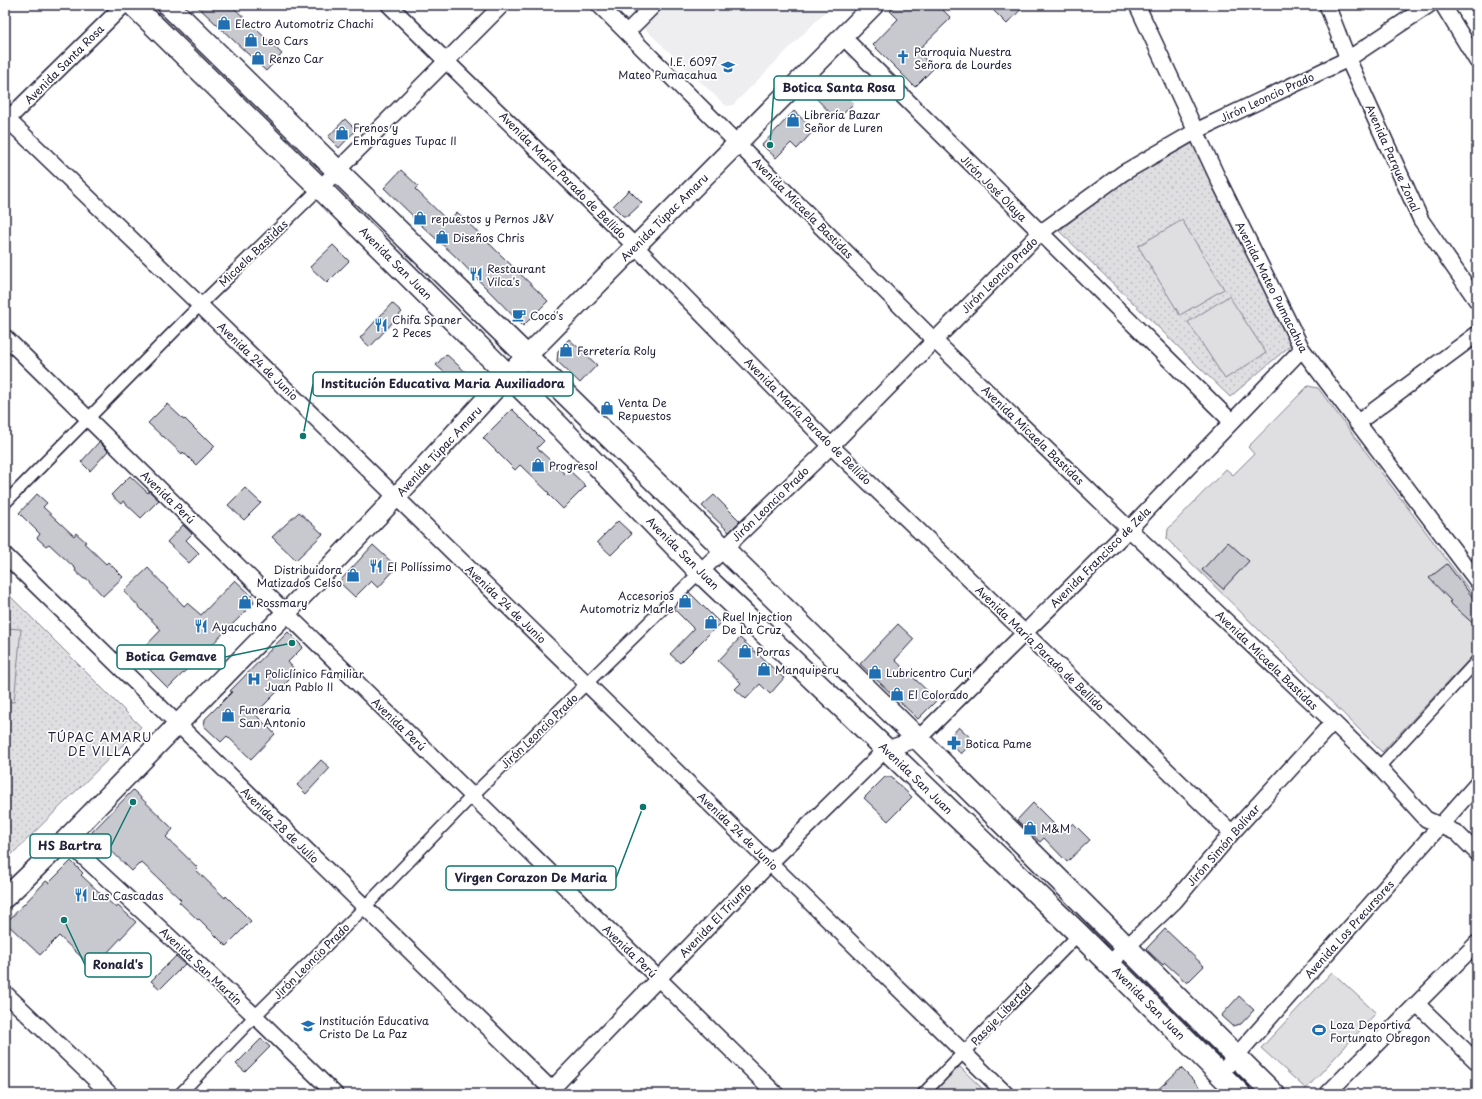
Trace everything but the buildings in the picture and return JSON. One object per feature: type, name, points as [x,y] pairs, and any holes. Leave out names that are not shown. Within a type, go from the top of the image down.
[{"type":"main road","name":"Avenida San Juan","points":[[133,5],[508,375],[700,572],[1079,934],[1240,1094]]},
{"type":"main road","points":[[168,5],[918,739],[1274,1094]]},
{"type":"street","name":"Avenida Santa Rosa","points":[[6,119],[124,5]]},
{"type":"street","name":"Avenida María Parado de Bellido","points":[[389,5],[635,246],[831,446],[1232,833]]},
{"type":"street","name":"Micaela Bastidas","points":[[5,503],[200,304],[338,172],[502,5]]},
{"type":"street","name":"Avenida Micaela Bastidas","points":[[599,5],[739,143],[934,340],[1333,722],[1426,819],[1456,834],[1477,853]]},
{"type":"street","points":[[627,32],[654,5]]},
{"type":"street","name":"Avenida Túpac Amaru","points":[[5,898],[65,840],[286,613],[396,497],[508,375],[874,5]]},
{"type":"street","name":"Avenida Mateo Pumacahua","points":[[1137,5],[1196,131],[1302,349],[1477,581]]},
{"type":"street","name":"Avenida Parque Zonal","points":[[1327,5],[1348,59],[1421,220],[1477,301]]},
{"type":"street","name":"Jirón Leoncio Prado","points":[[180,1094],[255,1016],[365,907],[472,796],[588,684],[723,549],[831,446],[1040,233],[1122,172],[1196,131],[1348,59],[1429,5]]},
{"type":"street","points":[[1443,5],[1477,61]]},
{"type":"street","name":"Jirón José Olaya","points":[[843,37],[1232,422]]},
{"type":"street","name":"Avenida 24 de Junio","points":[[6,119],[200,304],[1006,1094]]},
{"type":"street","points":[[1357,423],[1477,334]]},
{"type":"street","name":"Avenida Perú","points":[[5,337],[776,1094]]},
{"type":"street","name":"Avenida Francisco de Zela","points":[[886,749],[918,739],[1025,634],[1302,349]]},
{"type":"street","name":"Avenida 28 de Julio","points":[[5,555],[365,907],[551,1092]]},
{"type":"street","points":[[1378,768],[1477,661]]},
{"type":"street","name":"Jirón Simón Bolívar","points":[[1109,964],[1126,946],[1175,901],[1232,833],[1333,722]]},
{"type":"street","name":"Avenida El Triunfo","points":[[551,1092],[770,863],[886,749]]},
{"type":"street","name":"Avenida Los Precursores","points":[[1220,1074],[1477,784]]},
{"type":"street","name":"Avenida San Martín","points":[[65,840],[255,1016],[335,1094]]},
{"type":"street","name":"Pasaje Libertad","points":[[923,1094],[1079,934]]},
{"type":"street","points":[[1328,1094],[1477,943]]},
{"type":"street","points":[[5,993],[110,1094]]},
{"type":"street","points":[[1417,1004],[1477,1062]]},
{"type":"shaded area","name":"I.E. 6097 Mateo Pumacahua","points":[[667,5],[832,5],[733,105],[726,106],[644,28]]},
{"type":"shaded area","points":[[1195,142],[1292,344],[1230,397],[1059,231],[1112,188]]},
{"type":"shaded area","points":[[1182,220],[1224,289],[1180,315],[1138,246]]},
{"type":"shaded area","points":[[1229,296],[1266,353],[1225,379],[1188,322]]},
{"type":"shaded area","points":[[1308,386],[1318,388],[1477,600],[1477,651],[1382,752],[1167,539],[1168,529],[1226,469],[1233,475],[1254,454],[1248,447]]},
{"type":"shaded area","points":[[5,591],[141,727],[5,861]]},
{"type":"shaded area","points":[[5,628],[21,629],[14,702],[5,701]]},
{"type":"shaded area","name":"Loza Deportiva Fortunato Obregon","points":[[1332,972],[1376,1013],[1306,1089],[1261,1048]]},
{"type":"shaded area","points":[[957,1067],[960,1067],[988,1094],[928,1094]]},
{"type":"place","name":"Electro Automotriz Chachi","points":[[224,23]]},
{"type":"place","name":"Leo Cars","points":[[251,40]]},
{"type":"place","name":"Parroquia Nuestra Señora de Lourdes","points":[[903,57]]},
{"type":"place","name":"Renzo Car","points":[[258,58]]},
{"type":"place","name":"I.E. 6097 Mateo Pumacahua","points":[[728,67]]},
{"type":"place","name":"Librería Bazar Señor de Luren","points":[[793,120]]},
{"type":"place","name":"Frenos y Embragues Tupac II","points":[[342,133]]},
{"type":"place","name":"Botica Santa Rosa","points":[[770,145]]},
{"type":"place","name":"repuestos y Pernos J&V","points":[[420,218]]},
{"type":"place","name":"Diseños Chris","points":[[442,237]]},
{"type":"place","name":"Restaurant Vilca's","points":[[476,274]]},
{"type":"place","name":"Coco's","points":[[519,315]]},
{"type":"place","name":"Chifa Spaner 2 Peces","points":[[381,325]]},
{"type":"place","name":"Ferretería Roly","points":[[566,350]]},
{"type":"place","name":"Venta De Repuestos","points":[[607,408]]},
{"type":"place","name":"Institución Educativa Maria Auxiliadora","points":[[303,436]]},
{"type":"place","name":"Progresol","points":[[538,465]]},
{"type":"place","name":"El Pollíssimo","points":[[376,566]]},
{"type":"place","name":"Distribuidora Matizados Celso","points":[[353,575]]},
{"type":"place","name":"Accesorios Automotriz Marle","points":[[685,601]]},
{"type":"place","name":"Rossmary","points":[[245,602]]},
{"type":"place","name":"Ruel Injection De La Cruz","points":[[711,622]]},
{"type":"place","name":"Ayacuchano","points":[[201,626]]},
{"type":"place","name":"Botica Gemave","points":[[292,643]]},
{"type":"place","name":"Porras","points":[[745,651]]},
{"type":"place","name":"Manquiperu","points":[[764,669]]},
{"type":"place","name":"Lubricentro Curi","points":[[875,672]]},
{"type":"place","name":"Policlínico Familiar Juan Pablo II","points":[[254,679]]},
{"type":"place","name":"El Colorado","points":[[897,694]]},
{"type":"place","name":"Funeraria San Antonio","points":[[228,715]]},
{"type":"place","name":"Botica Pame","points":[[954,743]]},
{"type":"place","name":"HS Bartra","points":[[133,802]]},
{"type":"place","name":"Virgen Corazon De Maria","points":[[643,807]]},
{"type":"place","name":"M&M","points":[[1030,828]]},
{"type":"place","name":"Las Cascadas","points":[[81,895]]},
{"type":"place","name":"Ronald's","points":[[64,920]]},
{"type":"place","name":"Institución Educativa Cristo De La Paz","points":[[308,1026]]},
{"type":"place","name":"Loza Deportiva Fortunato Obregon","points":[[1319,1030]]},
{"type":"district","name":"TÚPAC AMARU DE VILLA","points":[[100,744]]}]
